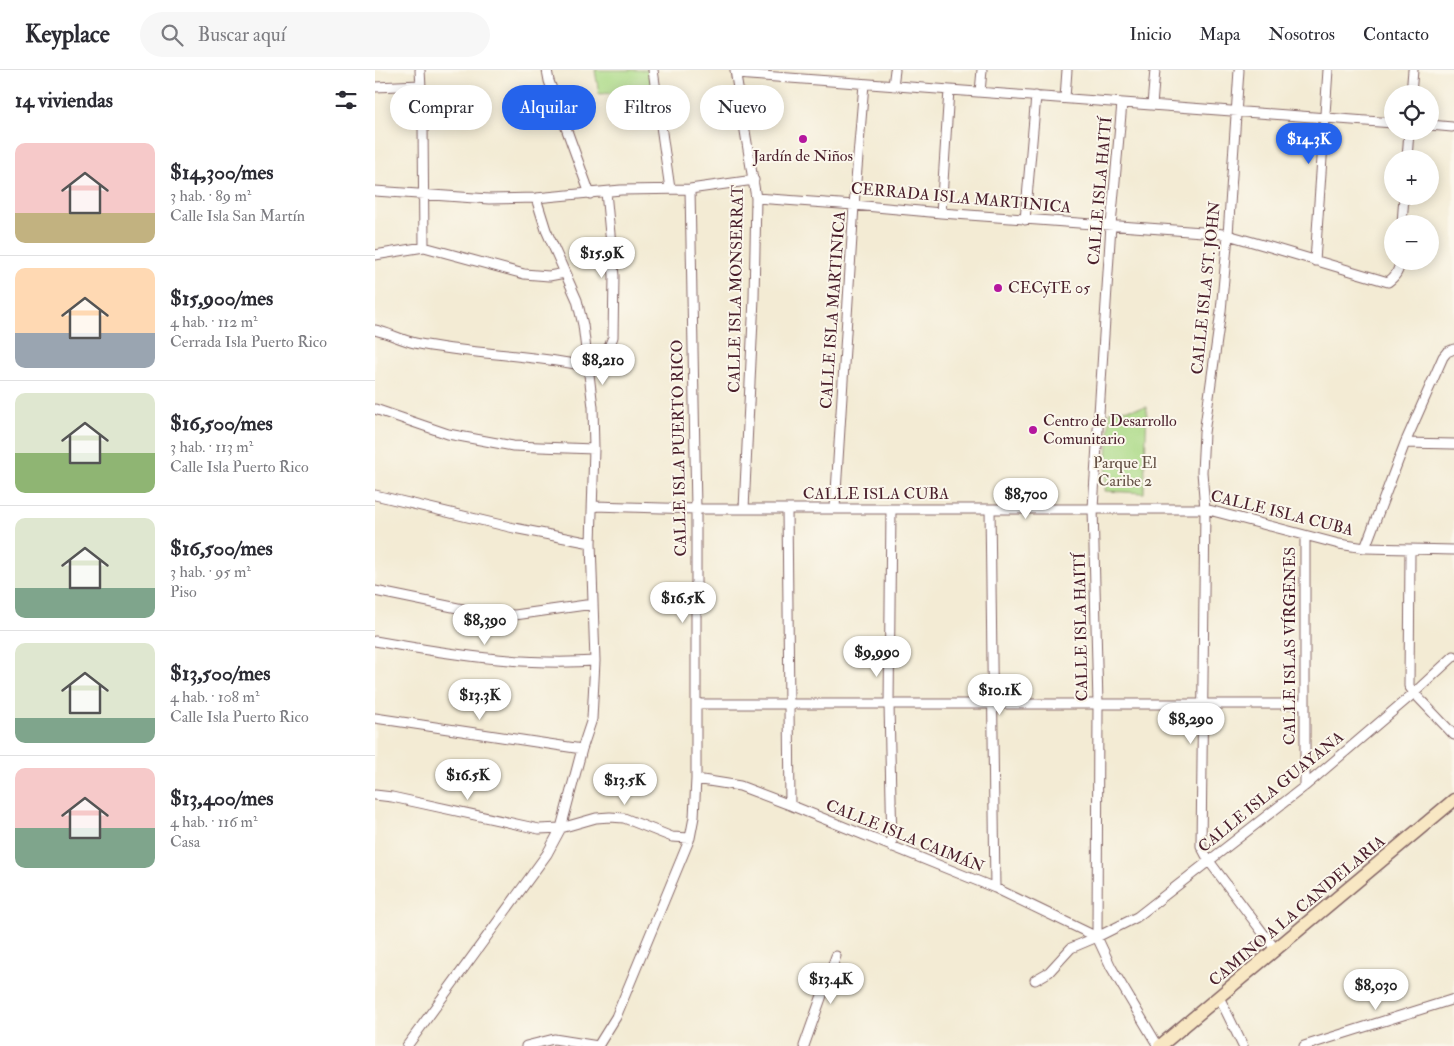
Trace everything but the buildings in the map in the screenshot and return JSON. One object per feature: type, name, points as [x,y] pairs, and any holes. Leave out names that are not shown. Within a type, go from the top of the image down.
[{"type":"street","points":[[420,70],[421,85]]},
{"type":"street","points":[[547,70],[549,81],[590,194]]},
{"type":"street","points":[[653,70],[669,189]]},
{"type":"street","points":[[813,80],[814,70]]},
{"type":"street","points":[[893,86],[895,70]]},
{"type":"street","points":[[980,92],[982,70]]},
{"type":"street","points":[[1065,98],[1067,70]]},
{"type":"street","points":[[1152,105],[1155,70]]},
{"type":"street","name":"CALLE ISLA ST. JOHN","points":[[1239,70],[1228,235],[1221,311],[1204,433],[1202,472],[1205,509],[1201,846],[1209,861],[1275,949]]},
{"type":"street","points":[[1315,261],[1328,70]]},
{"type":"street","points":[[1412,85],[1413,70]]},
{"type":"street","points":[[735,72],[864,84],[1384,122]]},
{"type":"street","name":"CALLE ISLA MONSERRAT","points":[[735,72],[755,198],[755,298],[744,509]]},
{"type":"street","name":"CALLE ISLA MARTINICA","points":[[835,508],[854,205],[864,84]]},
{"type":"street","points":[[375,87],[390,86]]},
{"type":"street","points":[[941,213],[949,90]]},
{"type":"street","points":[[1025,220],[1036,96]]},
{"type":"street","name":"CALLE ISLA HAITÍ","points":[[1122,103],[1111,225],[1093,508],[1098,704],[1097,937],[1111,966],[1159,1046]]},
{"type":"street","points":[[1439,126],[1452,127]]},
{"type":"street","points":[[423,130],[424,247]]},
{"type":"street","points":[[375,191],[489,199],[536,198],[606,192],[690,189],[753,180]]},
{"type":"street","name":"CALLE ISLA PUERTO RICO","points":[[598,1046],[616,1017],[690,838],[694,817],[696,779],[696,509],[690,189]]},
{"type":"street","points":[[589,367],[609,348],[613,337],[614,276],[606,192]]},
{"type":"street","points":[[407,1046],[547,854],[561,828],[592,718],[595,661],[591,543],[595,449],[589,367],[577,300],[546,230],[536,198]]},
{"type":"street","name":"CERRADA ISLA MARTINICA","points":[[755,198],[1228,235],[1388,282],[1395,277],[1398,270]]},
{"type":"street","points":[[375,255],[424,247],[524,274],[549,276],[565,273]]},
{"type":"street","points":[[375,330],[421,344],[507,356],[561,360],[589,367]]},
{"type":"street","points":[[1365,548],[1405,443],[1443,357],[1447,352],[1454,349]]},
{"type":"street","points":[[375,410],[448,434],[513,446],[595,449]]},
{"type":"street","points":[[1405,443],[1454,444]]},
{"type":"street","points":[[375,495],[513,528],[591,543]]},
{"type":"street","name":"CALLE ISLA CUBA","points":[[594,506],[696,509],[1205,509],[1339,544],[1365,548],[1454,550]]},
{"type":"street","points":[[787,509],[790,805]]},
{"type":"street","points":[[891,509],[889,704],[892,847]]},
{"type":"street","points":[[990,509],[995,888]]},
{"type":"street","name":"CALLE ISLAS VÍRGENES","points":[[1305,536],[1305,786]]},
{"type":"street","points":[[1410,550],[1409,686],[1454,735]]},
{"type":"street","points":[[375,591],[487,614],[515,615],[593,604]]},
{"type":"street","points":[[375,641],[461,656],[524,662],[566,663],[595,661]]},
{"type":"street","name":"CALLE ISLA GUAYANA","points":[[1035,980],[1049,972],[1071,948],[1137,917],[1305,786],[1414,693],[1454,656]]},
{"type":"street","points":[[696,704],[1304,704]]},
{"type":"street","points":[[375,718],[582,749]]},
{"type":"street","name":"CALLE ISLA CAIMÁN","points":[[696,779],[740,786],[790,805],[995,888],[1097,937]]},
{"type":"street","points":[[375,795],[539,829],[561,828],[596,818],[610,817],[625,818],[672,837],[690,838]]},
{"type":"street","name":"CAMINO A LA CANDELARIA","points":[[1159,1046],[1454,800]]},
{"type":"street","points":[[804,1046],[836,956]]},
{"type":"street","points":[[1219,997],[1243,1046]]},
{"type":"street","points":[[1304,1046],[1454,998]]},
{"type":"street","points":[[526,1046],[554,1039],[598,1046]]},
{"type":"green space","points":[[595,70],[649,70],[652,85],[606,85],[606,94],[599,94]]},
{"type":"green space","name":"Parque El Caribe 2","points":[[1147,407],[1144,493],[1105,491],[1110,411]]},
{"type":"place","name":"Jardín de Niños","points":[[803,139]]},
{"type":"place","name":"CECyTE 05","points":[[998,288]]},
{"type":"place","name":"Centro de Desarrollo Comunitario","points":[[1033,430]]}]
